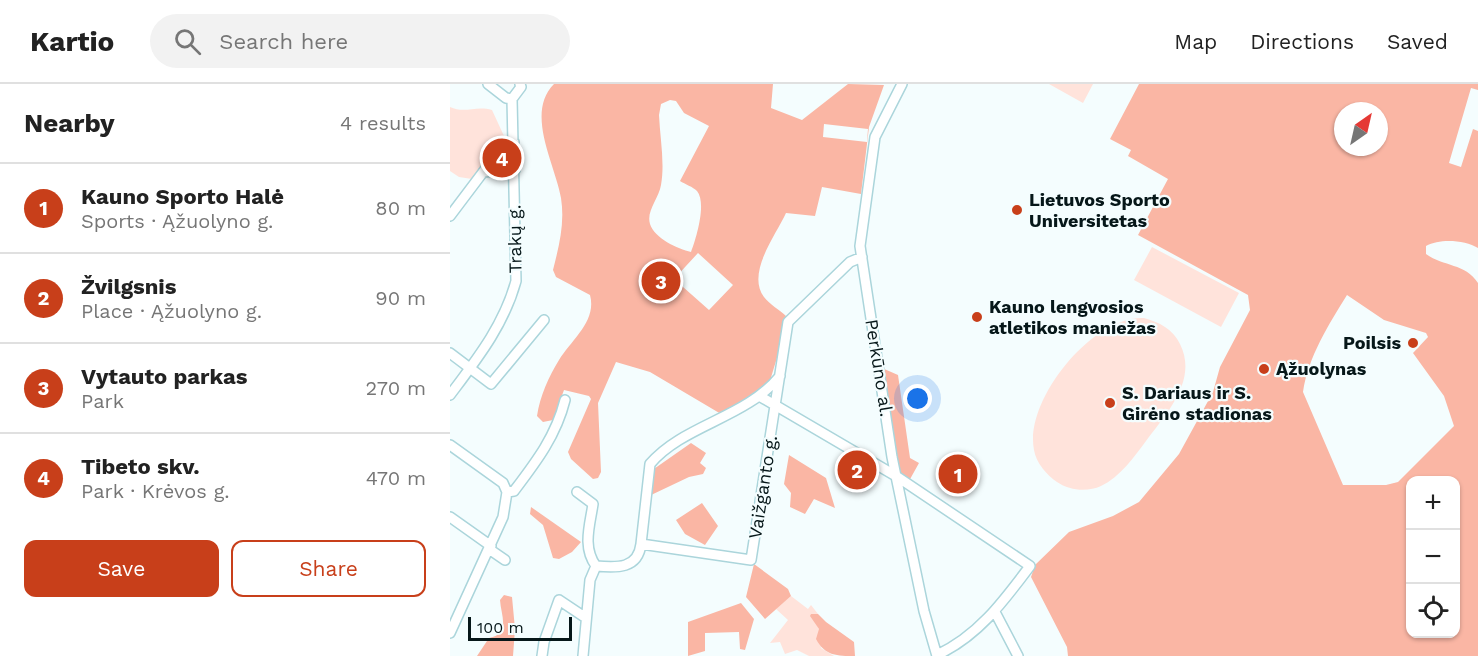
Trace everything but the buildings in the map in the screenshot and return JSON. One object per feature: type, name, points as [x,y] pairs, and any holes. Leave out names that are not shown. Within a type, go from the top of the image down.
[{"type":"street","points":[[488,84],[506,98],[512,99],[521,87],[520,84]]},
{"type":"street","name":"Perkūno al.","points":[[902,84],[875,137],[861,228],[862,257],[896,476],[924,611],[937,656]]},
{"type":"street","name":"Trakų g.","points":[[450,395],[493,337],[511,300],[516,281],[512,99]]},
{"type":"street","points":[[450,216],[502,147],[508,142],[514,142]]},
{"type":"street","points":[[483,171],[514,170]]},
{"type":"street","name":"Vaižganto g.","points":[[641,544],[751,560],[788,322],[850,262],[862,257]]},
{"type":"street","points":[[450,353],[491,384],[544,320]]},
{"type":"street","points":[[596,566],[627,566],[639,556],[647,473],[650,464],[665,450],[761,397],[781,374]]},
{"type":"street","points":[[761,397],[896,476],[1030,566],[995,612],[960,644],[937,656]]},
{"type":"street","points":[[507,492],[514,491],[548,444],[556,429],[565,400]]},
{"type":"street","points":[[450,445],[503,483],[507,492],[503,518],[450,633]]},
{"type":"street","points":[[577,492],[593,504],[587,544],[596,566]]},
{"type":"street","points":[[450,517],[505,560]]},
{"type":"street","points":[[583,656],[590,580],[596,566]]},
{"type":"street","points":[[542,656],[543,642],[559,600],[586,618]]},
{"type":"street","points":[[995,612],[1018,656]]},
{"type":"shaded area","points":[[554,84],[773,84],[771,108],[802,120],[848,84],[884,85],[869,127],[861,194],[822,187],[815,216],[786,213],[764,254],[758,277],[759,287],[766,300],[786,316],[783,338],[769,384],[721,414],[650,372],[616,362],[598,403],[601,472],[598,478],[593,479],[571,459],[568,452],[591,399],[589,396],[564,390],[553,420],[543,422],[537,416],[548,379],[587,321],[591,304],[590,295],[556,277],[553,270],[561,234],[562,207],[544,139],[542,109],[546,96]],"holes":[[[670,100],[676,101],[684,113],[709,126],[680,181],[697,191],[700,197],[700,221],[691,252],[673,246],[661,238],[650,224],[651,209],[660,190],[662,177],[659,115],[661,104]],[[824,124],[868,129],[867,142],[823,137]],[[698,253],[733,285],[709,310],[674,279]]]},
{"type":"shaded area","points":[[1049,84],[1093,84],[1083,103]]},
{"type":"shaded area","name":"Ąžuolynas","points":[[1139,84],[1478,84],[1478,90],[1471,88],[1449,163],[1461,167],[1473,129],[1478,131],[1478,248],[1460,242],[1445,241],[1426,246],[1426,254],[1461,268],[1478,283],[1478,656],[1068,656],[1067,647],[1031,577],[1035,565],[1069,532],[1113,516],[1139,502],[1179,454],[1213,392],[1220,367],[1250,310],[1248,295],[1138,235],[1168,179],[1128,156],[1131,150],[1110,139]],"holes":[[[1347,295],[1384,320],[1426,333],[1428,337],[1413,353],[1444,396],[1454,426],[1398,482],[1386,485],[1343,485],[1303,392],[1314,354]]]},
{"type":"shaded area","points":[[450,107],[461,110],[481,108],[492,110],[504,136],[472,179],[459,177],[450,171]]},
{"type":"shaded area","points":[[1152,247],[1239,293],[1221,327],[1134,280]]},
{"type":"shaded area","points":[[1144,318],[1165,327],[1174,334],[1180,344],[1185,357],[1185,370],[1178,396],[1137,454],[1108,482],[1101,486],[1079,490],[1062,485],[1046,472],[1034,450],[1034,430],[1040,408],[1051,385],[1084,345],[1104,330],[1124,321]]},
{"type":"shaded area","points":[[882,368],[898,375],[910,458],[919,463],[909,481],[898,475]]},
{"type":"shaded area","points":[[691,443],[706,453],[700,463],[706,468],[703,474],[689,477],[649,496],[651,471]]},
{"type":"shaded area","points":[[789,455],[826,478],[835,508],[814,499],[805,514],[790,507],[791,493],[784,484]]},
{"type":"shaded area","points":[[702,503],[718,526],[705,545],[685,534],[676,520]]},
{"type":"shaded area","points":[[531,507],[581,542],[572,552],[559,559],[553,558],[543,525],[530,514]]},
{"type":"shaded area","points":[[754,564],[788,589],[791,596],[765,619],[746,597]]},
{"type":"shaded area","points":[[504,595],[512,597],[515,629],[513,656],[477,656],[489,638],[500,633],[503,618],[500,600]]},
{"type":"shaded area","points":[[791,596],[808,609],[811,605],[818,614],[811,614],[819,629],[821,648],[834,656],[809,656],[797,650],[785,654],[780,642],[770,643],[788,620],[776,609]]},
{"type":"shaded area","points":[[741,603],[754,619],[745,650],[740,649],[739,632],[705,633],[705,651],[688,656],[688,622]]},
{"type":"shaded area","points":[[818,614],[854,642],[855,656],[837,655],[823,649],[816,639],[819,629],[810,616]]},
{"type":"place","name":"Tibeto skv.","points":[[502,158]]},
{"type":"place","name":"Lietuvos Sporto Universitetas","points":[[1017,210]]},
{"type":"place","name":"Vytauto parkas","points":[[661,281]]},
{"type":"place","name":"Kauno lengvosios atletikos maniežas","points":[[977,317]]},
{"type":"place","name":"Poilsis","points":[[1413,343]]},
{"type":"place","name":"Ąžuolynas","points":[[1264,369]]},
{"type":"place","name":"S. Dariaus ir S. Girėno stadionas","points":[[1110,403]]},
{"type":"place","name":"Žvilgsnis","points":[[857,470]]},
{"type":"place","name":"Kauno Sporto Halė","points":[[958,474]]}]
